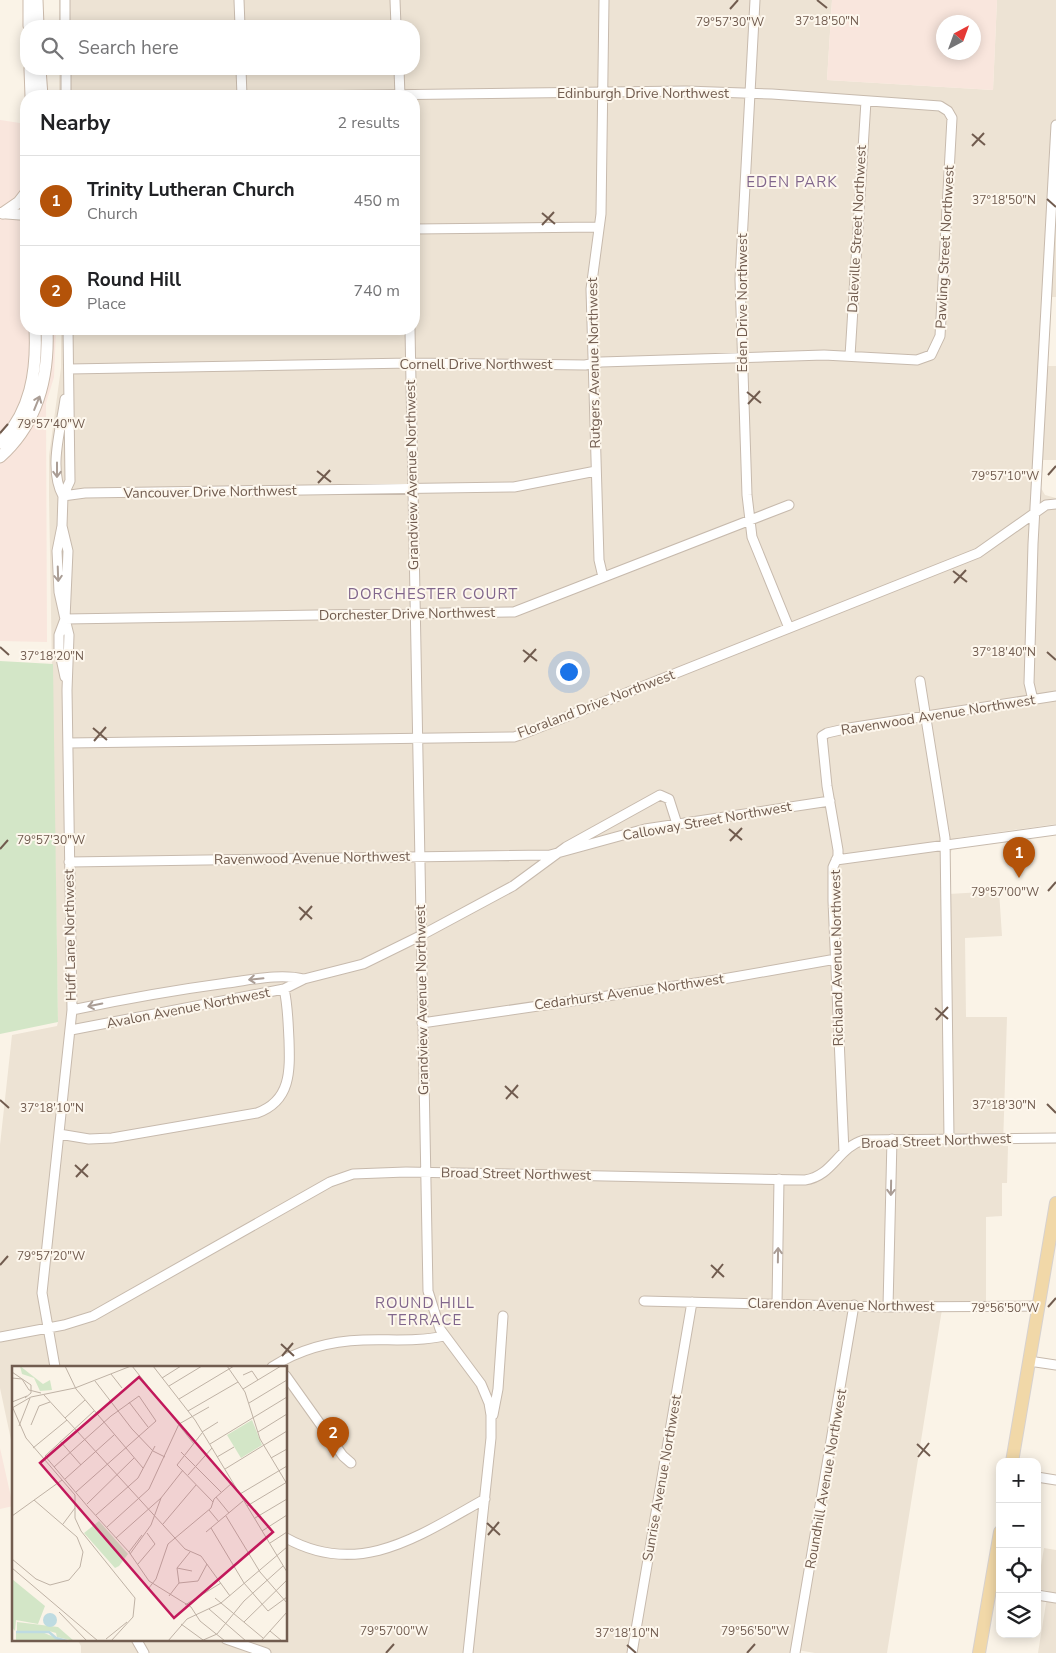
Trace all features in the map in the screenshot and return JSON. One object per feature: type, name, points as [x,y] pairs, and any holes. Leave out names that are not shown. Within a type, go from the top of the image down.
[{"type":"main road","points":[[29,0],[29,20]]},
{"type":"main road","points":[[37,0],[38,20]]},
{"type":"main road","points":[[30,75],[31,90]]},
{"type":"main road","points":[[40,75],[42,90]]},
{"type":"main road","points":[[2,213],[20,201]]},
{"type":"main road","points":[[0,443],[13,428],[27,400],[35,368],[35,335]]},
{"type":"main road","points":[[0,457],[25,428],[39,399],[47,369],[47,335]]},
{"type":"main road","points":[[1013,1458],[1038,1306],[1052,1249],[1056,1203]]},
{"type":"main road","points":[[979,1653],[995,1588],[999,1548]]},
{"type":"street","points":[[65,0],[65,20]]},
{"type":"street","points":[[239,0],[240,20]]},
{"type":"street","points":[[394,0],[396,20]]},
{"type":"street","name":"Rutgers Avenue Northwest","points":[[603,576],[599,560],[591,289],[599,227],[604,0]]},
{"type":"street","name":"Eden Drive Northwest","points":[[755,0],[740,279],[749,518],[752,536],[770,586],[789,628]]},
{"type":"street","points":[[66,75],[66,90]]},
{"type":"street","points":[[241,75],[242,90]]},
{"type":"street","points":[[399,75],[400,90]]},
{"type":"street","name":"Edinburgh Drive Northwest","points":[[420,95],[603,92],[750,93],[945,108],[952,118],[950,147]]},
{"type":"street","name":"Daleville Street Northwest","points":[[850,356],[866,102]]},
{"type":"street","points":[[1033,700],[1029,683],[1029,664],[1035,512],[1056,125]]},
{"type":"street","name":"Pawling Street Northwest","points":[[883,358],[917,360],[926,358],[934,352],[938,344],[944,282],[950,147]]},
{"type":"street","points":[[2,213],[20,214]]},
{"type":"street","points":[[420,229],[599,227]]},
{"type":"street","name":"Huff Lane Northwest","points":[[55,1366],[43,1311],[42,1276],[72,1010],[68,743],[69,635],[65,618],[68,551],[62,526],[63,496],[70,481],[68,335]]},
{"type":"street","name":"Grandview Avenue Northwest","points":[[410,335],[418,856],[428,1292],[435,1318],[444,1336],[480,1384],[489,1403],[492,1420],[468,1653]]},
{"type":"street","name":"Cornell Drive Northwest","points":[[69,369],[411,363],[592,364],[850,356],[883,358]]},
{"type":"street","name":"Vancouver Drive Northwest","points":[[63,496],[85,494],[514,487],[596,471]]},
{"type":"street","name":"Floraland Drive Northwest","points":[[68,743],[514,737],[978,553],[1046,505],[1056,504]]},
{"type":"street","name":"Dorchester Drive Northwest","points":[[65,618],[514,612],[749,518],[789,505]]},
{"type":"street","points":[[920,681],[944,846],[950,1138]]},
{"type":"street","name":"Ravenwood Avenue Northwest","points":[[822,736],[826,733],[849,728],[1056,696]]},
{"type":"street","name":"Richland Avenue Northwest","points":[[822,736],[838,850],[833,867],[844,1152]]},
{"type":"street","name":"Avalon Avenue Northwest","points":[[71,1030],[284,989],[304,979],[349,970],[420,936],[513,886],[556,854],[660,794],[669,799],[676,824]]},
{"type":"street","name":"Calloway Street Northwest","points":[[556,854],[620,836],[676,824],[830,801]]},
{"type":"street","points":[[836,860],[1056,830]]},
{"type":"street","name":"Ravenwood Avenue Northwest","points":[[69,862],[556,854]]},
{"type":"street","name":"Cedarhurst Avenue Northwest","points":[[422,1023],[723,978],[836,959]]},
{"type":"street","name":"Avalon Avenue Northwest","points":[[72,1010],[144,995],[198,987],[280,977],[304,979]]},
{"type":"street","points":[[59,1134],[89,1139],[112,1138],[257,1112],[271,1106],[282,1094],[289,1074],[288,1012],[284,989]]},
{"type":"street","name":"Broad Street Northwest","points":[[0,1338],[47,1329],[93,1316],[341,1177],[365,1173],[426,1172],[805,1180],[820,1176],[857,1142],[892,1139],[1056,1138]]},
{"type":"street","points":[[888,1307],[892,1139]]},
{"type":"street","points":[[777,1304],[779,1179]]},
{"type":"street","name":"Clarendon Avenue Northwest","points":[[644,1301],[888,1307],[1038,1306]]},
{"type":"street","name":"Sunrise Avenue Northwest","points":[[632,1653],[692,1302]]},
{"type":"street","name":"Roundhill Avenue Northwest","points":[[795,1653],[854,1306]]},
{"type":"street","points":[[492,1420],[498,1389],[503,1316]]},
{"type":"street","points":[[276,1366],[294,1354],[324,1344],[364,1340],[421,1340],[444,1336]]},
{"type":"street","points":[[1029,1361],[1056,1365]]},
{"type":"street","points":[[288,1379],[343,1456],[351,1464]]},
{"type":"street","points":[[1041,1478],[1056,1480]]},
{"type":"street","points":[[288,1539],[324,1553],[346,1556],[374,1553],[401,1544],[485,1500]]},
{"type":"street","points":[[1041,1596],[1056,1598]]},
{"type":"street","points":[[137,1640],[144,1653]]},
{"type":"street","points":[[229,1640],[266,1653]]},
{"type":"shaded area","points":[[59,0],[832,0],[827,80],[993,90],[997,0],[1056,0],[1056,297],[1051,297],[1048,366],[1056,366],[1056,460],[1043,460],[1041,488],[1045,495],[1056,498],[1056,824],[957,838],[949,856],[949,894],[999,891],[1002,936],[965,938],[966,1017],[1007,1017],[1003,1146],[1008,1146],[1007,1183],[1002,1183],[1002,1216],[986,1217],[986,1302],[943,1303],[887,1653],[815,1653],[791,1649],[790,1653],[81,1653],[81,1646],[78,1640],[288,1640],[288,1366],[12,1366],[12,1445],[0,1388],[0,1145],[12,1035],[57,1026],[58,1022],[49,456],[61,368],[61,335],[420,335],[420,90],[59,90],[59,75],[420,75],[420,20],[59,20]]},
{"type":"shaded area","points":[[832,0],[997,0],[993,90],[827,80]]},
{"type":"shaded area","points":[[0,120],[20,123],[20,335],[56,335],[54,377],[46,403],[47,642],[0,641]]},
{"type":"shaded area","points":[[0,1448],[12,1506],[0,1509]]},
{"type":"shaded area","points":[[1044,1548],[1056,1550],[1056,1653],[1038,1653],[1048,1591],[1041,1590],[1041,1566]]},
{"type":"green space","points":[[0,661],[53,664],[58,1022],[0,1034]]},
{"type":"place","name":"Trinity Lutheran Church","points":[[1019,878]]},
{"type":"place","name":"Round Hill","points":[[333,1458]]},
{"type":"district","name":"EDEN PARK","points":[[792,182]]},
{"type":"district","name":"DORCHESTER COURT","points":[[433,594]]},
{"type":"district","name":"ROUND HILL TERRACE","points":[[425,1312]]}]
